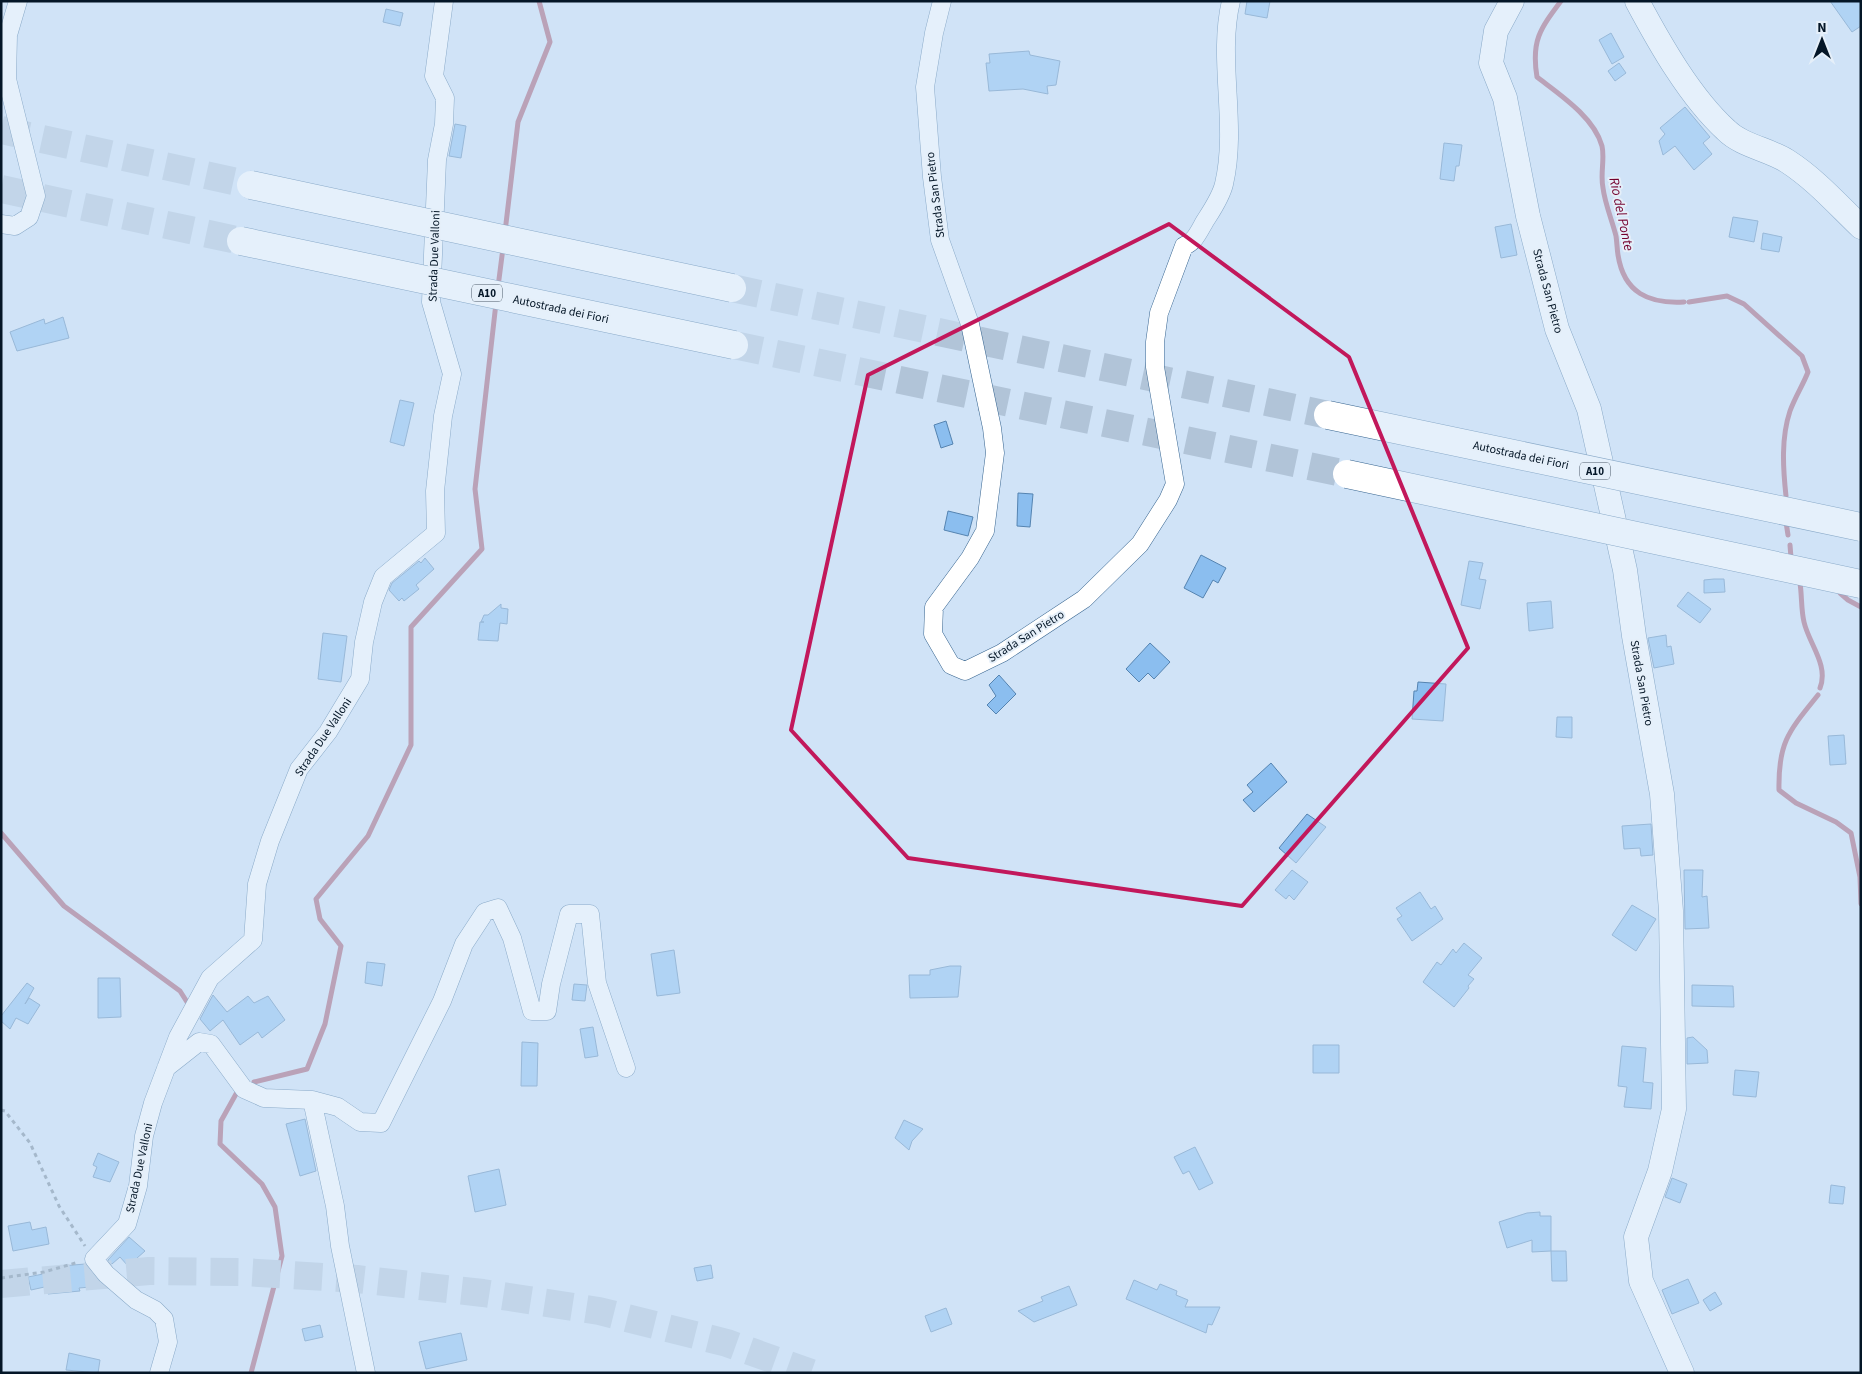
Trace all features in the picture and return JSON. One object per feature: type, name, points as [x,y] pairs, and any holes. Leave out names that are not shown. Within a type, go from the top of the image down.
[{"type":"highway","points":[[251,186],[732,288]]},
{"type":"highway","name":"Autostrada dei Fiori","points":[[241,241],[734,345]]},
{"type":"highway","name":"Autostrada dei Fiori","points":[[1328,415],[1861,527]]},
{"type":"highway","points":[[1347,474],[1861,584]]},
{"type":"street","points":[[1,224],[15,226],[29,217],[36,196],[7,79],[5,28],[18,1]]},
{"type":"street","name":"Strada Due Valloni","points":[[94,1259],[127,1224],[138,1186],[144,1136],[178,1037],[210,978],[253,940],[258,884],[270,841],[299,769],[328,732],[360,679],[364,642],[373,602],[383,577],[436,533],[435,491],[443,416],[452,374],[432,302],[437,160],[444,124],[445,98],[434,76],[444,1]]},
{"type":"street","name":"Strada San Pietro","points":[[942,1],[934,33],[925,87],[932,177],[940,240],[970,324],[992,428],[995,453],[985,531],[970,558],[934,607],[933,634],[951,665],[965,671],[1002,653],[1084,599],[1140,544],[1159,516],[1175,484],[1154,367],[1154,342],[1159,313],[1184,246],[1192,243],[1215,206],[1224,185],[1228,141],[1227,55],[1231,1]]},
{"type":"street","name":"Strada San Pietro","points":[[1512,1],[1496,31],[1492,64],[1505,98],[1528,216],[1557,329],[1588,409],[1625,570],[1634,636],[1662,794],[1671,911],[1674,1109],[1660,1171],[1636,1237],[1641,1281],[1682,1373]]},
{"type":"street","points":[[1638,1],[1676,67],[1726,131],[1785,160],[1816,182],[1861,227]]},
{"type":"street","points":[[166,1069],[199,1042],[206,1041],[211,1044],[244,1090],[264,1098],[312,1100],[338,1107],[360,1122],[381,1123],[442,1000],[464,944],[485,912],[498,908],[512,938],[532,1012],[547,1012],[551,984],[569,914],[590,914],[597,983],[626,1068]]},
{"type":"street","points":[[312,1100],[335,1206],[340,1246],[366,1373]]},
{"type":"street","points":[[94,1259],[106,1274],[164,1319],[168,1342],[159,1373]]},
{"type":"path","points":[[1,1110],[5,1110],[30,1143],[59,1206],[94,1259],[61,1265],[27,1276],[1,1278]]},
{"type":"highlighted area","points":[[1169,224],[1349,357],[1468,648],[1242,906],[908,858],[791,730],[868,375]]},
{"type":"building","points":[[1247,1],[1270,1],[1267,18],[1245,14]]},
{"type":"building","points":[[1830,1],[1861,1],[1861,26],[1852,32]]},
{"type":"building","points":[[386,9],[403,13],[400,26],[383,22]]},
{"type":"building","points":[[1611,33],[1624,57],[1612,64],[1599,40]]},
{"type":"building","points":[[1029,51],[1030,55],[1060,61],[1056,85],[1047,86],[1048,94],[1023,89],[989,91],[986,63],[990,63],[989,54]]},
{"type":"building","points":[[1619,63],[1626,73],[1615,81],[1608,71]]},
{"type":"building","points":[[1685,107],[1710,137],[1703,143],[1712,154],[1694,170],[1675,146],[1663,155],[1659,141],[1665,134],[1660,128]]},
{"type":"building","points":[[455,124],[466,126],[461,158],[449,156]]},
{"type":"building","points":[[1444,143],[1462,145],[1459,166],[1456,166],[1454,181],[1440,179]]},
{"type":"building","points":[[1733,217],[1758,221],[1754,242],[1729,237]]},
{"type":"building","points":[[1511,224],[1517,255],[1501,258],[1495,227]]},
{"type":"building","points":[[1763,233],[1782,237],[1779,252],[1761,249]]},
{"type":"building","points":[[63,317],[69,338],[17,351],[10,332],[44,319],[45,324]]},
{"type":"building","points":[[400,400],[414,403],[404,446],[390,442]]},
{"type":"building","points":[[946,421],[953,444],[941,448],[934,425]]},
{"type":"building","points":[[1018,493],[1033,494],[1030,527],[1017,526]]},
{"type":"building","points":[[948,511],[973,517],[968,536],[944,530]]},
{"type":"building","points":[[1201,555],[1226,568],[1218,583],[1213,580],[1203,598],[1184,588]]},
{"type":"building","points":[[425,558],[434,569],[416,585],[419,589],[404,601],[402,598],[399,601],[389,590],[392,583],[419,561],[421,563]]},
{"type":"building","points":[[1469,561],[1483,563],[1479,579],[1486,580],[1480,609],[1461,605]]},
{"type":"building","points":[[1724,579],[1725,592],[1704,593],[1704,580]]},
{"type":"building","points":[[1688,592],[1711,609],[1700,623],[1677,606]]},
{"type":"building","points":[[1551,601],[1553,628],[1529,631],[1527,603]]},
{"type":"building","points":[[501,604],[501,608],[508,609],[507,624],[500,623],[498,641],[478,640],[484,615],[488,615]]},
{"type":"building","points":[[323,633],[347,636],[341,682],[318,679]]},
{"type":"building","points":[[1666,635],[1667,647],[1671,646],[1674,664],[1654,668],[1648,638]]},
{"type":"building","points":[[1150,643],[1170,662],[1154,679],[1148,673],[1139,682],[1126,669]]},
{"type":"building","points":[[999,675],[1016,694],[996,714],[987,705],[996,696],[989,685]]},
{"type":"building","points":[[1418,682],[1446,684],[1443,721],[1412,719],[1414,691],[1417,691]]},
{"type":"building","points":[[1557,717],[1572,717],[1572,738],[1556,737]]},
{"type":"building","points":[[1844,735],[1846,764],[1830,765],[1828,736]]},
{"type":"building","points":[[1271,763],[1287,782],[1254,812],[1243,800],[1253,792],[1247,785]]},
{"type":"building","points":[[1307,814],[1326,827],[1296,863],[1279,848]]},
{"type":"building","points":[[1651,824],[1653,855],[1641,856],[1640,848],[1624,849],[1622,826]]},
{"type":"building","points":[[1292,870],[1308,882],[1294,900],[1289,895],[1286,899],[1275,890]]},
{"type":"building","points":[[1684,870],[1703,870],[1702,897],[1707,896],[1709,928],[1685,929]]},
{"type":"building","points":[[1420,892],[1431,909],[1435,906],[1443,919],[1412,941],[1397,919],[1402,916],[1396,908]]},
{"type":"building","points":[[1632,905],[1656,919],[1636,951],[1612,935]]},
{"type":"building","points":[[1464,943],[1482,958],[1468,975],[1474,979],[1454,1007],[1423,982],[1437,962],[1441,965],[1453,949],[1456,953]]},
{"type":"building","points":[[674,950],[680,993],[657,996],[651,954]]},
{"type":"building","points":[[367,962],[385,964],[382,986],[365,983]]},
{"type":"building","points":[[961,966],[958,997],[910,998],[909,975],[930,975],[930,970]]},
{"type":"building","points":[[98,978],[120,978],[121,1017],[98,1018]]},
{"type":"building","points":[[27,983],[34,988],[25,1004],[29,998],[40,1005],[28,1024],[16,1018],[10,1029],[1,1021],[1,1016]]},
{"type":"building","points":[[574,984],[587,985],[585,1001],[572,1000]]},
{"type":"building","points":[[1692,985],[1733,986],[1734,1007],[1692,1006]]},
{"type":"building","points":[[213,995],[227,1012],[248,996],[254,1003],[268,996],[285,1020],[262,1038],[258,1032],[240,1045],[223,1020],[210,1031],[200,1019]]},
{"type":"building","points":[[593,1027],[598,1056],[585,1058],[580,1029]]},
{"type":"building","points":[[1693,1037],[1707,1050],[1708,1063],[1687,1064],[1687,1038]]},
{"type":"building","points":[[522,1042],[538,1043],[537,1086],[521,1086]]},
{"type":"building","points":[[1313,1045],[1339,1045],[1339,1073],[1313,1073]]},
{"type":"building","points":[[1622,1046],[1646,1048],[1643,1082],[1653,1083],[1651,1109],[1624,1107],[1627,1087],[1618,1086]]},
{"type":"building","points":[[1735,1070],[1759,1072],[1756,1097],[1733,1095]]},
{"type":"building","points":[[305,1119],[316,1171],[300,1176],[286,1124]]},
{"type":"building","points":[[904,1120],[923,1129],[912,1141],[909,1150],[895,1138]]},
{"type":"building","points":[[1195,1147],[1213,1183],[1199,1190],[1189,1171],[1183,1174],[1174,1157]]},
{"type":"building","points":[[98,1153],[119,1162],[110,1182],[93,1177],[97,1167],[93,1165]]},
{"type":"building","points":[[499,1169],[506,1205],[475,1212],[468,1176]]},
{"type":"building","points":[[1672,1178],[1687,1184],[1680,1203],[1665,1197]]},
{"type":"building","points":[[1831,1185],[1845,1187],[1843,1204],[1829,1203]]},
{"type":"building","points":[[1540,1212],[1540,1216],[1551,1216],[1551,1251],[1532,1252],[1532,1240],[1507,1248],[1499,1222],[1527,1213]]},
{"type":"building","points":[[30,1222],[32,1230],[46,1227],[49,1244],[13,1251],[8,1226]]},
{"type":"building","points":[[129,1237],[145,1251],[128,1266],[120,1257],[112,1264],[108,1260]]},
{"type":"building","points":[[1551,1251],[1566,1251],[1567,1281],[1552,1281]]},
{"type":"building","points":[[85,1264],[103,1286],[79,1288],[80,1291],[48,1294],[49,1286],[31,1290],[28,1277],[63,1270],[62,1266]]},
{"type":"building","points":[[711,1265],[713,1278],[697,1281],[694,1268]]},
{"type":"building","points":[[1688,1279],[1699,1303],[1672,1314],[1662,1290]]},
{"type":"building","points":[[1134,1280],[1157,1290],[1160,1284],[1177,1291],[1176,1295],[1188,1300],[1185,1307],[1220,1307],[1212,1325],[1208,1324],[1206,1333],[1126,1299]]},
{"type":"building","points":[[1069,1286],[1077,1305],[1034,1322],[1018,1311],[1043,1301],[1041,1297]]},
{"type":"building","points":[[1715,1292],[1722,1304],[1710,1311],[1703,1300]]},
{"type":"building","points":[[946,1308],[952,1324],[931,1332],[925,1316]]},
{"type":"building","points":[[320,1325],[323,1337],[305,1341],[302,1329]]},
{"type":"building","points":[[461,1333],[467,1360],[426,1369],[419,1342]]},
{"type":"building","points":[[69,1353],[100,1360],[98,1373],[66,1370]]},
{"type":"waterway","points":[[505,232],[518,122],[550,42],[539,1]]},
{"type":"waterway","name":"Rio del Ponte","points":[[1561,1],[1543,28],[1536,45],[1535,65],[1537,77],[1575,107],[1592,125],[1598,135],[1603,151],[1602,183],[1604,194],[1616,236],[1621,268],[1626,279],[1640,294],[1649,298],[1660,301],[1684,302]]},
{"type":"waterway","points":[[498,287],[503,248]]},
{"type":"waterway","name":"Rio del Ponte","points":[[1689,302],[1727,296],[1744,304],[1802,356],[1808,372],[1790,411],[1785,432],[1786,496]]},
{"type":"waterway","points":[[254,1082],[307,1069],[325,1024],[341,946],[320,919],[316,899],[368,836],[411,745],[411,627],[482,549],[475,489],[496,303]]},
{"type":"waterway","name":"Rio del Ponte","points":[[1786,522],[1788,535]]},
{"type":"waterway","name":"Rio del Ponte","points":[[1790,545],[1791,558]]},
{"type":"waterway","name":"Rio del Ponte","points":[[1800,583],[1804,622],[1822,671],[1820,688]]},
{"type":"waterway","points":[[1840,593],[1861,607]]},
{"type":"waterway","name":"Rio del Ponte","points":[[1818,695],[1787,738],[1781,760],[1779,790],[1796,803],[1836,822],[1851,833],[1860,877],[1861,904]]},
{"type":"waterway","points":[[1,833],[64,906],[180,991],[187,1002]]},
{"type":"waterway","points":[[236,1094],[221,1121],[220,1144],[262,1184],[275,1207],[282,1256],[251,1373]]},
{"type":"tunnel","points":[[1,130],[251,185]]},
{"type":"tunnel","points":[[1,189],[241,241]]},
{"type":"tunnel","points":[[732,288],[1328,415]]},
{"type":"tunnel","points":[[734,345],[1347,474]]},
{"type":"tunnel","points":[[1,1284],[149,1271],[243,1272],[357,1279],[483,1293],[599,1311],[727,1343],[811,1373]]}]
